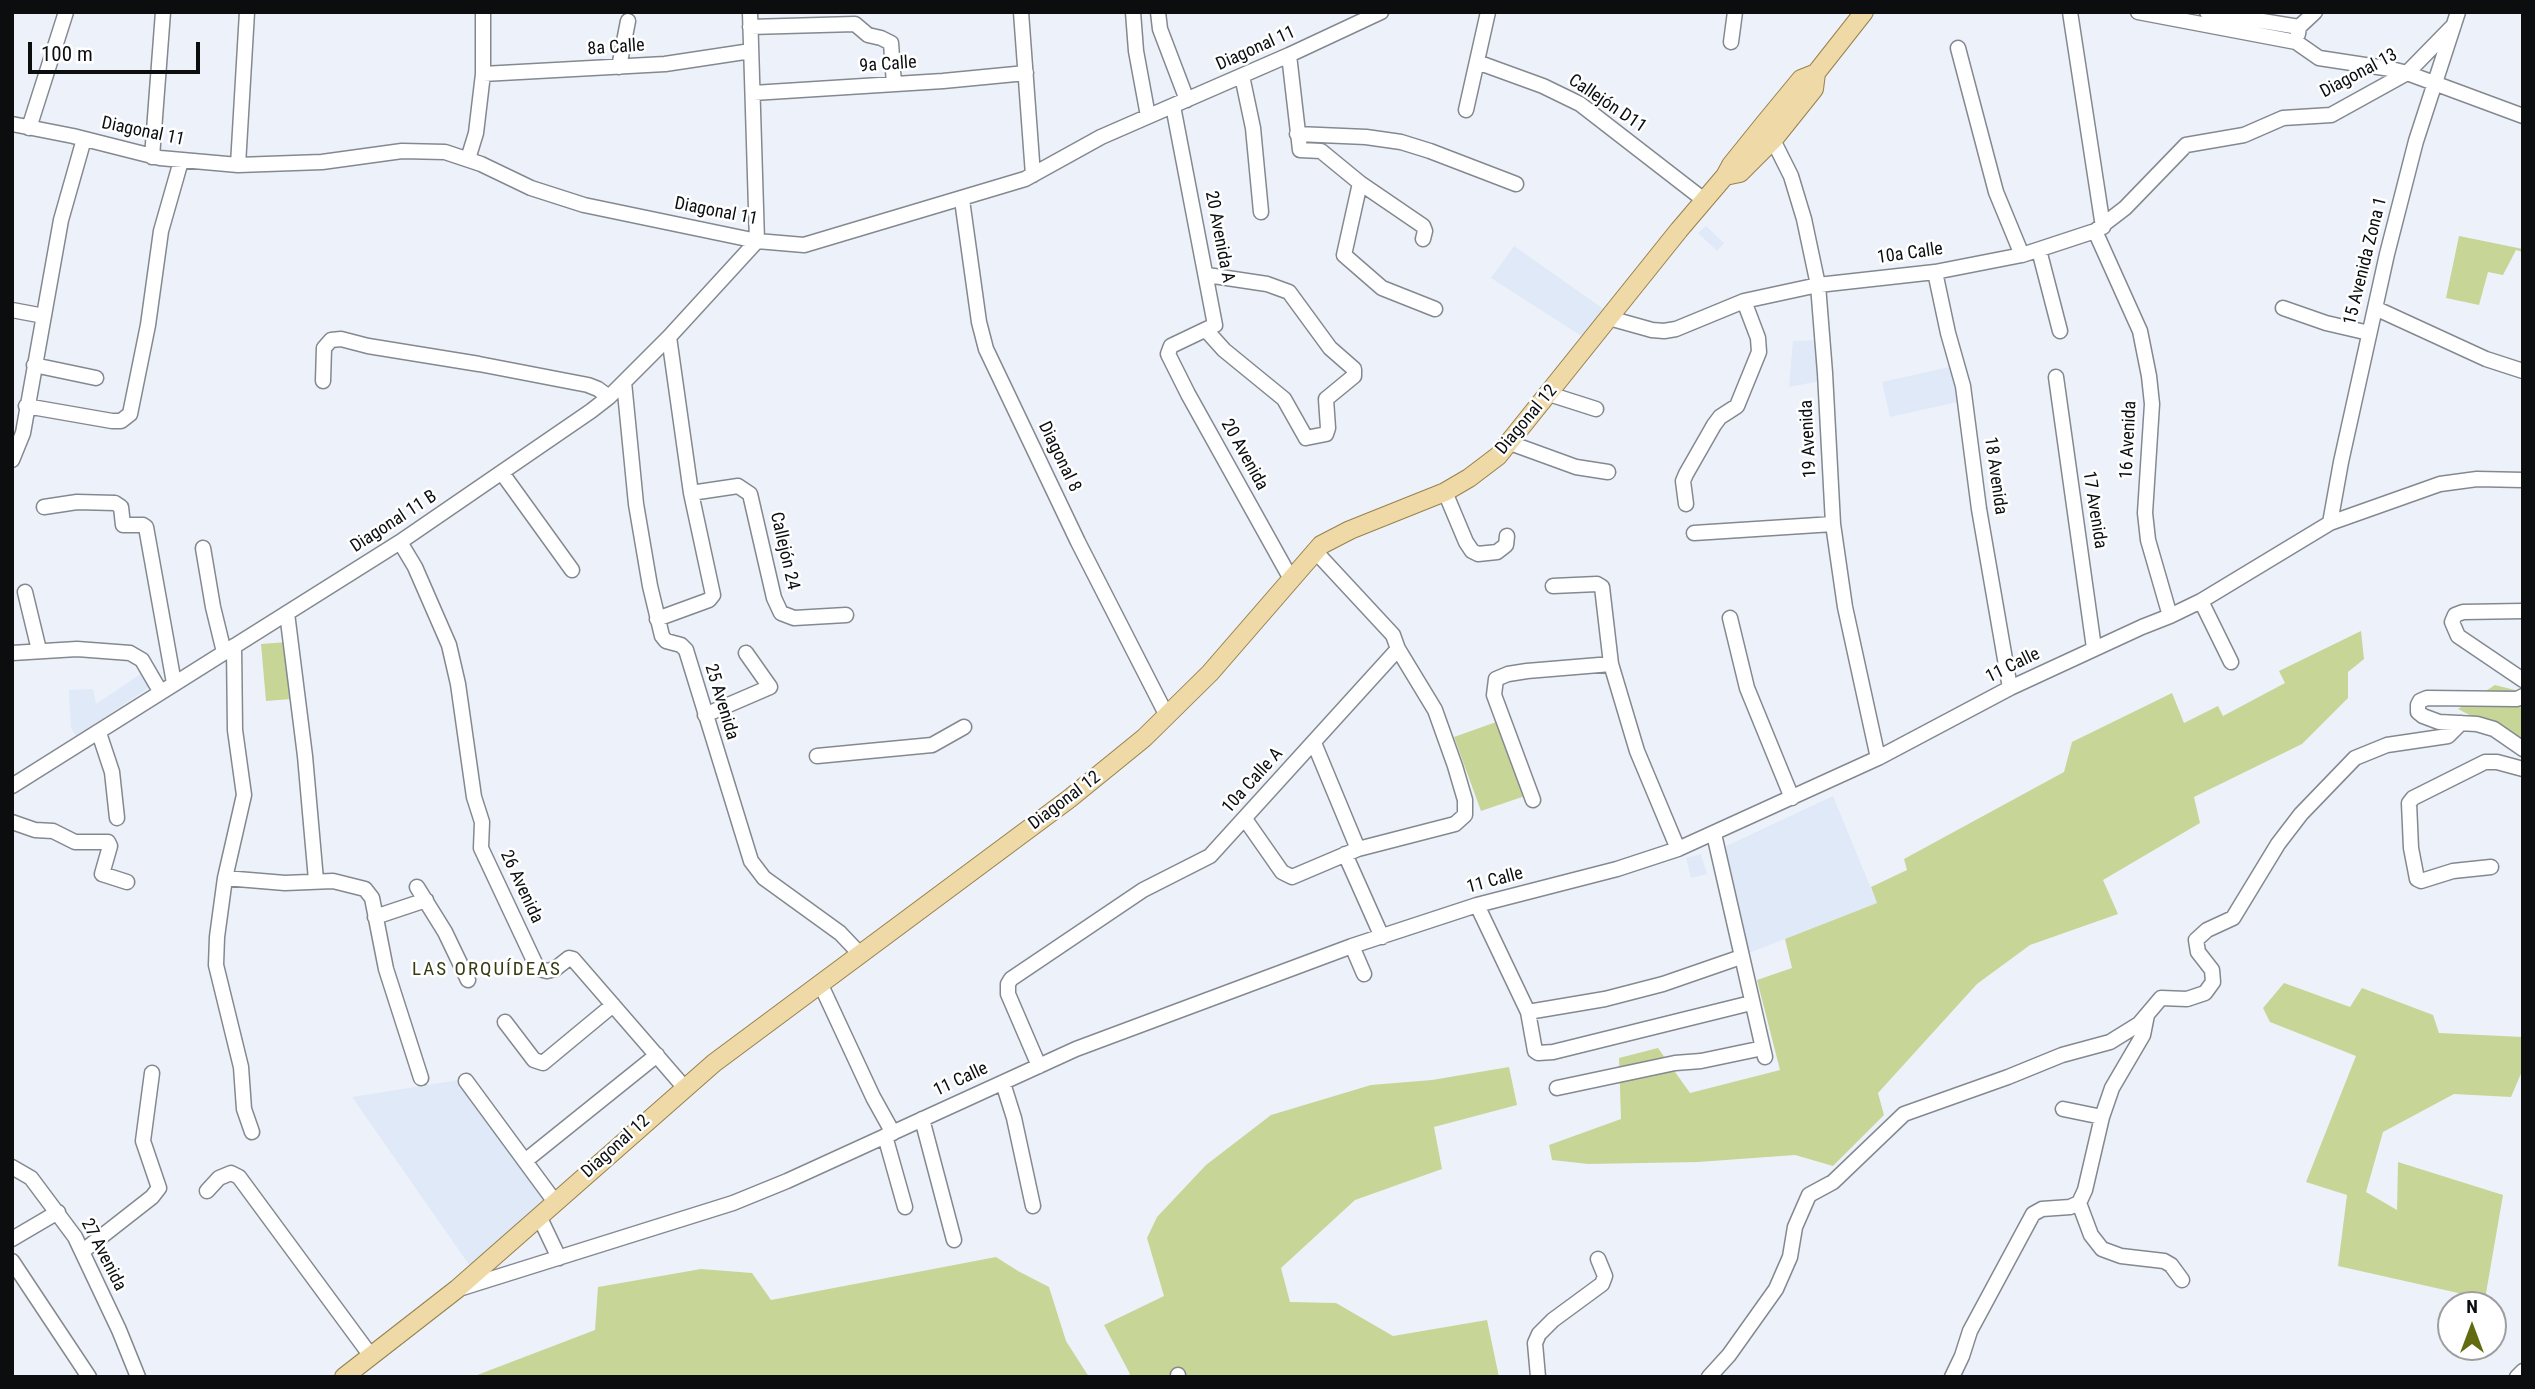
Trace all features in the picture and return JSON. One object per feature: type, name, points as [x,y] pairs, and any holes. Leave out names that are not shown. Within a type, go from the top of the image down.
[{"type":"main road","name":"Diagonal 12","points":[[344,1377],[457,1289],[684,1087],[859,953],[1069,799],[1144,738],[1240,639],[1315,551],[1350,530],[1445,492],[1482,469],[1510,443],[1725,176],[1731,165],[1769,131],[1801,79],[1816,73],[1860,14]]},
{"type":"street","points":[[29,128],[66,12]]},
{"type":"street","points":[[152,157],[163,12]]},
{"type":"street","points":[[238,165],[247,12]]},
{"type":"street","points":[[468,159],[476,133],[483,74],[483,12]]},
{"type":"street","points":[[1021,12],[1033,175]]},
{"type":"street","points":[[1133,12],[1136,51],[1148,116]]},
{"type":"street","points":[[1158,12],[1160,29],[1187,100]]},
{"type":"street","name":"Diagonal 11","points":[[12,124],[152,157],[238,165],[322,162],[413,150],[445,152],[468,159],[556,197],[757,241],[790,245],[815,243],[962,200],[1033,175],[1101,137],[1381,12]]},
{"type":"street","points":[[1466,110],[1488,12]]},
{"type":"street","points":[[1731,43],[1735,12]]},
{"type":"street","name":"16 Avenida","points":[[2070,12],[2099,229],[2140,331],[2149,376],[2152,404],[2145,513],[2148,540],[2170,616]]},
{"type":"street","points":[[2138,12],[2296,43],[2319,58],[2329,61],[2407,73],[2523,117]]},
{"type":"street","points":[[2207,12],[2299,27]]},
{"type":"street","points":[[2296,43],[2299,27],[2315,12]]},
{"type":"street","name":"Diagonal 13","points":[[2186,145],[2244,135],[2283,118],[2331,115],[2407,73],[2456,19]]},
{"type":"street","name":"15 Avenida Zona 1","points":[[2330,523],[2368,333],[2416,141],[2456,19]]},
{"type":"street","points":[[757,241],[750,20],[855,24],[868,35],[891,43],[894,84]]},
{"type":"street","points":[[619,67],[628,21]]},
{"type":"street","points":[[1958,48],[1996,192],[2022,256]]},
{"type":"street","name":"8a Calle","points":[[483,74],[693,61],[751,51]]},
{"type":"street","points":[[1289,55],[1300,150],[1321,151],[1360,183],[1423,226],[1423,239]]},
{"type":"street","name":"Callejón D11","points":[[1477,62],[1543,86],[1580,104],[1704,200]]},
{"type":"street","name":"9a Calle","points":[[753,93],[1026,73]]},
{"type":"street","points":[[1242,76],[1253,128],[1261,212]]},
{"type":"street","name":"20 Avenida A","points":[[1173,106],[1215,325],[1206,330]]},
{"type":"street","name":"19 Avenida","points":[[1769,131],[1794,187],[1818,285],[1833,524],[1844,607],[1878,758]]},
{"type":"street","points":[[1297,134],[1366,137],[1401,142],[1516,184]]},
{"type":"street","points":[[12,460],[23,433],[61,220],[84,139]]},
{"type":"street","name":"10a Calle","points":[[1609,318],[1664,331],[1676,329],[1744,301],[1818,285],[1936,272],[2022,256],[2099,229],[2186,145]]},
{"type":"street","points":[[26,406],[112,421],[121,421],[130,414],[148,325],[161,231],[181,161]]},
{"type":"street","points":[[1360,183],[1344,255],[1382,288],[1435,309]]},
{"type":"street","name":"Diagonal 8","points":[[962,200],[979,322],[986,349],[1078,542],[1167,716]]},
{"type":"street","name":"Diagonal 11 B","points":[[12,786],[400,542],[609,397],[757,241]]},
{"type":"street","points":[[2039,250],[2060,331]]},
{"type":"street","name":"18 Avenida","points":[[1936,272],[1948,333],[1963,386],[1979,509],[2010,688]]},
{"type":"street","points":[[1206,330],[1224,351],[1284,399],[1306,438],[1326,434],[1326,399],[1355,374],[1354,369],[1330,348],[1289,292],[1267,284],[1207,275]]},
{"type":"street","points":[[1686,504],[1683,481],[1714,425],[1720,417],[1737,406],[1742,398],[1759,352],[1758,338],[1744,301]]},
{"type":"street","points":[[2283,308],[2326,323],[2368,333]]},
{"type":"street","points":[[2375,308],[2486,359],[2523,371]]},
{"type":"street","points":[[12,310],[44,316]]},
{"type":"street","name":"20 Avenida","points":[[1206,330],[1168,349],[1168,354],[1291,579]]},
{"type":"street","points":[[657,619],[712,597],[691,493],[668,337]]},
{"type":"street","points":[[323,380],[324,348],[331,340],[341,339],[588,386],[609,397]]},
{"type":"street","points":[[34,365],[96,378]]},
{"type":"street","name":"17 Avenida","points":[[2056,377],[2094,648]]},
{"type":"street","name":"25 Avenida","points":[[624,382],[636,504],[657,619],[664,640],[681,645],[686,650],[754,867],[764,878],[840,933],[859,953]]},
{"type":"street","points":[[1549,394],[1596,409]]},
{"type":"street","points":[[1510,443],[1576,467],[1608,472]]},
{"type":"street","points":[[502,473],[572,570]]},
{"type":"street","name":"11 Calle","points":[[457,1289],[733,1203],[1121,1031],[1352,946],[1477,905],[1617,869],[1678,849],[1878,758],[2010,688],[2201,601],[2330,523],[2440,484],[2477,479],[2523,480]]},
{"type":"street","name":"Callejón 24","points":[[691,493],[738,486],[750,494],[774,598],[781,613],[794,618],[846,615]]},
{"type":"street","points":[[1445,492],[1472,551],[1478,554],[1503,550],[1507,536]]},
{"type":"street","points":[[44,508],[77,502],[116,503],[121,509],[123,525],[146,527],[174,683]]},
{"type":"street","points":[[1694,533],[1833,524]]},
{"type":"street","name":"26 Avenida","points":[[400,542],[415,567],[449,645],[458,684],[474,797],[482,822],[480,843],[537,967],[543,971],[552,970],[569,958],[573,959],[684,1087]]},
{"type":"street","points":[[203,548],[213,607],[229,649],[235,730],[244,795],[225,878],[216,964],[241,1067],[244,1109],[252,1132]]},
{"type":"street","points":[[1245,819],[1288,877],[1352,852],[1455,824],[1465,815],[1465,800],[1435,710],[1389,630],[1351,593],[1315,551]]},
{"type":"street","points":[[1553,586],[1597,584],[1602,587],[1611,664],[1637,751],[1678,849]]},
{"type":"street","points":[[26,592],[39,650]]},
{"type":"street","points":[[2201,601],[2231,662]]},
{"type":"street","points":[[2523,611],[2463,612],[2455,615],[2452,621],[2458,636],[2523,680]]},
{"type":"street","points":[[287,612],[305,756],[316,880]]},
{"type":"street","points":[[1730,618],[1747,688],[1792,798]]},
{"type":"street","points":[[12,653],[77,649],[135,654],[142,660],[160,691]]},
{"type":"street","name":"10a Calle A","points":[[1038,1066],[1008,994],[1008,984],[1015,976],[1143,890],[1206,859],[1398,649]]},
{"type":"street","points":[[705,715],[770,687],[746,653]]},
{"type":"street","points":[[1533,800],[1494,695],[1496,679],[1527,671],[1611,664]]},
{"type":"street","points":[[2523,696],[2517,699],[2427,698],[2418,705],[2418,712],[2423,716],[2439,722],[2494,729],[2523,749]]},
{"type":"street","points":[[1709,1377],[1729,1355],[1776,1289],[1790,1257],[1795,1227],[1809,1195],[1833,1182],[1904,1114],[2062,1055],[2110,1042],[2138,1024],[2161,998],[2188,999],[2205,993],[2213,982],[2211,970],[2198,952],[2196,940],[2207,930],[2233,918],[2278,844],[2301,814],[2355,758],[2387,745],[2448,736],[2461,723]]},
{"type":"street","points":[[817,757],[932,745],[964,727]]},
{"type":"street","points":[[99,733],[112,772],[117,818]]},
{"type":"street","points":[[1314,743],[1382,937]]},
{"type":"street","points":[[2491,867],[2453,872],[2421,881],[2417,879],[2411,848],[2409,803],[2413,798],[2485,762],[2497,762],[2523,769]]},
{"type":"street","points":[[12,822],[35,830],[53,831],[75,842],[108,842],[110,846],[102,874],[127,881]]},
{"type":"street","points":[[1557,1088],[1685,1062],[1764,1053],[1714,834]]},
{"type":"street","points":[[225,878],[285,883],[316,880],[348,883],[365,889],[372,898],[394,999],[421,1078]]},
{"type":"street","points":[[416,887],[426,900],[468,980]]},
{"type":"street","points":[[375,916],[426,900]]},
{"type":"street","points":[[1477,905],[1528,1012],[1535,1052],[1553,1052],[1751,1003]]},
{"type":"street","points":[[1352,946],[1364,974]]},
{"type":"street","points":[[1528,1012],[1605,999],[1662,985],[1741,957]]},
{"type":"street","points":[[820,983],[889,1134],[905,1207]]},
{"type":"street","points":[[505,1022],[534,1060],[543,1063],[613,1005]]},
{"type":"street","points":[[1952,1377],[1970,1331],[2033,1214],[2042,1209],[2070,1207],[2079,1203],[2085,1191],[2102,1117],[2112,1088],[2143,1035],[2148,1012]]},
{"type":"street","points":[[525,1161],[657,1055]]},
{"type":"street","points":[[83,1251],[152,1197],[159,1188],[142,1141],[152,1073]]},
{"type":"street","points":[[466,1081],[555,1202]]},
{"type":"street","points":[[1003,1083],[1014,1118],[1033,1206]]},
{"type":"street","points":[[2063,1109],[2102,1117]]},
{"type":"street","points":[[922,1119],[954,1240]]},
{"type":"street","name":"27 Avenida","points":[[14,1165],[31,1178],[58,1212],[83,1251],[138,1377]]},
{"type":"street","points":[[206,1191],[219,1178],[231,1173],[239,1177],[371,1356]]},
{"type":"street","points":[[2079,1203],[2091,1235],[2102,1249],[2121,1256],[2164,1261],[2171,1265],[2182,1280]]},
{"type":"street","points":[[12,1238],[58,1212]]},
{"type":"street","points":[[539,1216],[559,1258]]},
{"type":"street","points":[[1538,1377],[1535,1343],[1539,1334],[1553,1320],[1602,1284],[1605,1276],[1598,1259]]},
{"type":"street","points":[[12,1261],[89,1377]]},
{"type":"street","points":[[2517,1377],[2523,1371]]},
{"type":"shaded area","points":[[1706,226],[1724,243],[1717,251],[1698,233]]},
{"type":"shaded area","points":[[1514,246],[1605,310],[1583,337],[1491,278]]},
{"type":"shaded area","points":[[1817,340],[1825,380],[1789,387],[1793,341]]},
{"type":"shaded area","points":[[1954,366],[1962,401],[1890,417],[1882,382]]},
{"type":"shaded area","points":[[142,673],[150,687],[76,736],[71,728],[69,690],[93,689],[96,704]]},
{"type":"shaded area","points":[[1833,796],[1877,903],[1749,953],[1724,847]]},
{"type":"shaded area","points":[[1701,854],[1707,874],[1691,878],[1686,858]]},
{"type":"shaded area","points":[[459,1080],[548,1198],[472,1269],[352,1097]]},
{"type":"green space","points":[[2459,236],[2523,249],[2523,252],[2516,250],[2503,275],[2488,272],[2479,305],[2446,298]]},
{"type":"green space","points":[[2361,631],[2364,659],[2348,672],[2348,698],[2302,744],[2194,797],[2200,823],[2103,880],[2118,914],[2030,945],[1977,984],[1878,1093],[1884,1115],[1833,1166],[1795,1155],[1698,1162],[1588,1164],[1552,1160],[1549,1145],[1621,1119],[1619,1058],[1658,1048],[1690,1093],[1780,1070],[1757,980],[1792,968],[1785,939],[1877,903],[1871,887],[1907,870],[1904,859],[2064,772],[2072,742],[2172,693],[2184,723],[2218,706],[2223,716],[2285,683],[2279,671]]},
{"type":"green space","points":[[287,642],[292,699],[266,701],[261,644]]},
{"type":"green space","points":[[2495,685],[2523,692],[2523,745],[2458,709]]},
{"type":"green space","points":[[1499,721],[1525,796],[1481,811],[1454,737]]},
{"type":"green space","points":[[2284,983],[2350,1007],[2362,988],[2433,1015],[2439,1033],[2523,1037],[2523,1069],[2511,1097],[2454,1094],[2383,1132],[2366,1192],[2397,1210],[2398,1162],[2503,1195],[2486,1291],[2449,1291],[2338,1266],[2347,1195],[2306,1182],[2356,1056],[2270,1022],[2263,1008]]},
{"type":"green space","points":[[1509,1067],[1517,1105],[1434,1127],[1442,1169],[1355,1200],[1281,1268],[1290,1302],[1336,1303],[1393,1336],[1487,1320],[1499,1377],[1127,1377],[1130,1374],[1104,1325],[1164,1296],[1147,1238],[1157,1217],[1206,1165],[1271,1115],[1371,1085],[1432,1080]]},
{"type":"green space","points":[[996,1257],[1049,1287],[1066,1341],[1089,1377],[472,1377],[595,1330],[598,1287],[701,1269],[752,1273],[771,1300]]},
{"type":"district","name":"LAS ORQUÍDEAS","points":[[487,970]]}]
